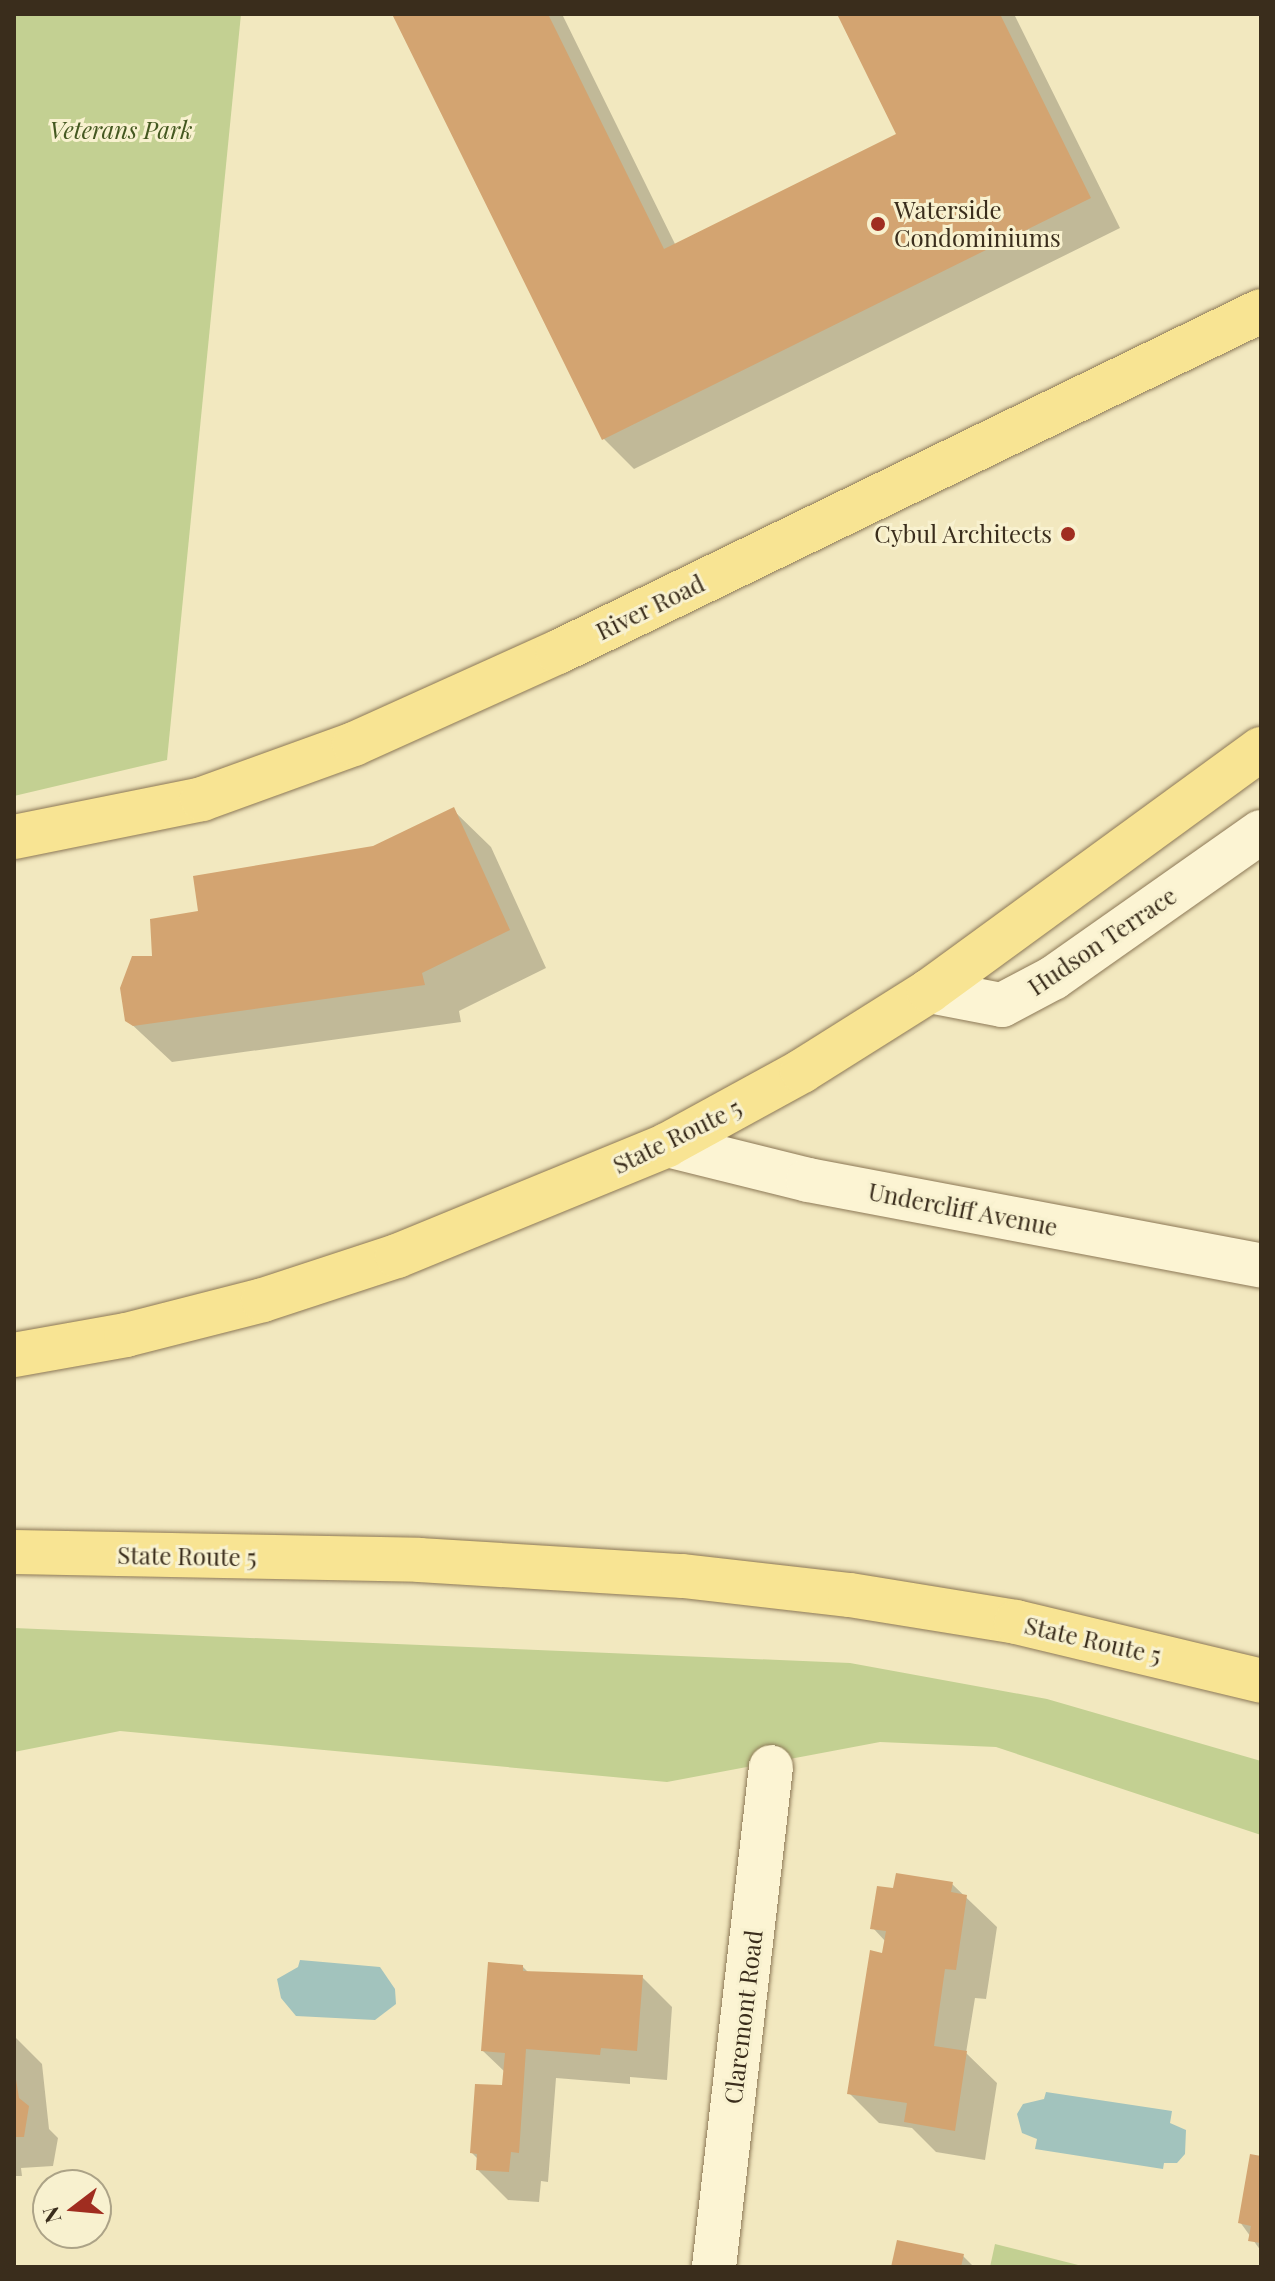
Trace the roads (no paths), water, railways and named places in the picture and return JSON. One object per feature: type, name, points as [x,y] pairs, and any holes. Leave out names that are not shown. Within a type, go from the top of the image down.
[{"type":"main road","name":"River Road","points":[[14,837],[202,799],[354,744],[558,652],[1261,311]]},
{"type":"main road","name":"State Route 5","points":[[14,1355],[126,1335],[278,1295],[397,1256],[667,1145],[802,1071],[929,991],[1261,749]]},
{"type":"main road","name":"State Route 5","points":[[14,1552],[419,1560],[683,1576],[850,1595],[1016,1622],[1261,1681]]},
{"type":"street","name":"Hudson Terrace","points":[[929,991],[1002,1005],[1053,978],[1261,832]]},
{"type":"street","name":"Undercliff Avenue","points":[[667,1145],[808,1180],[1261,1266]]},
{"type":"street","name":"Claremont Road","points":[[714,2267],[771,1767]]},
{"type":"water","points":[[300,1960],[380,1967],[395,1989],[396,2004],[375,2020],[296,2016],[281,1998],[277,1979],[298,1967]]},
{"type":"water","points":[[1046,2092],[1172,2111],[1170,2123],[1186,2130],[1185,2154],[1177,2163],[1164,2163],[1163,2169],[1035,2149],[1037,2139],[1022,2133],[1017,2114],[1023,2104],[1044,2099]]},
{"type":"place","name":"Waterside Condominiums","points":[[878,224]]},
{"type":"place","name":"Cybul Architects","points":[[1068,534]]},
{"type":"park label","name":"Veterans Park","points":[[121,130]]}]
